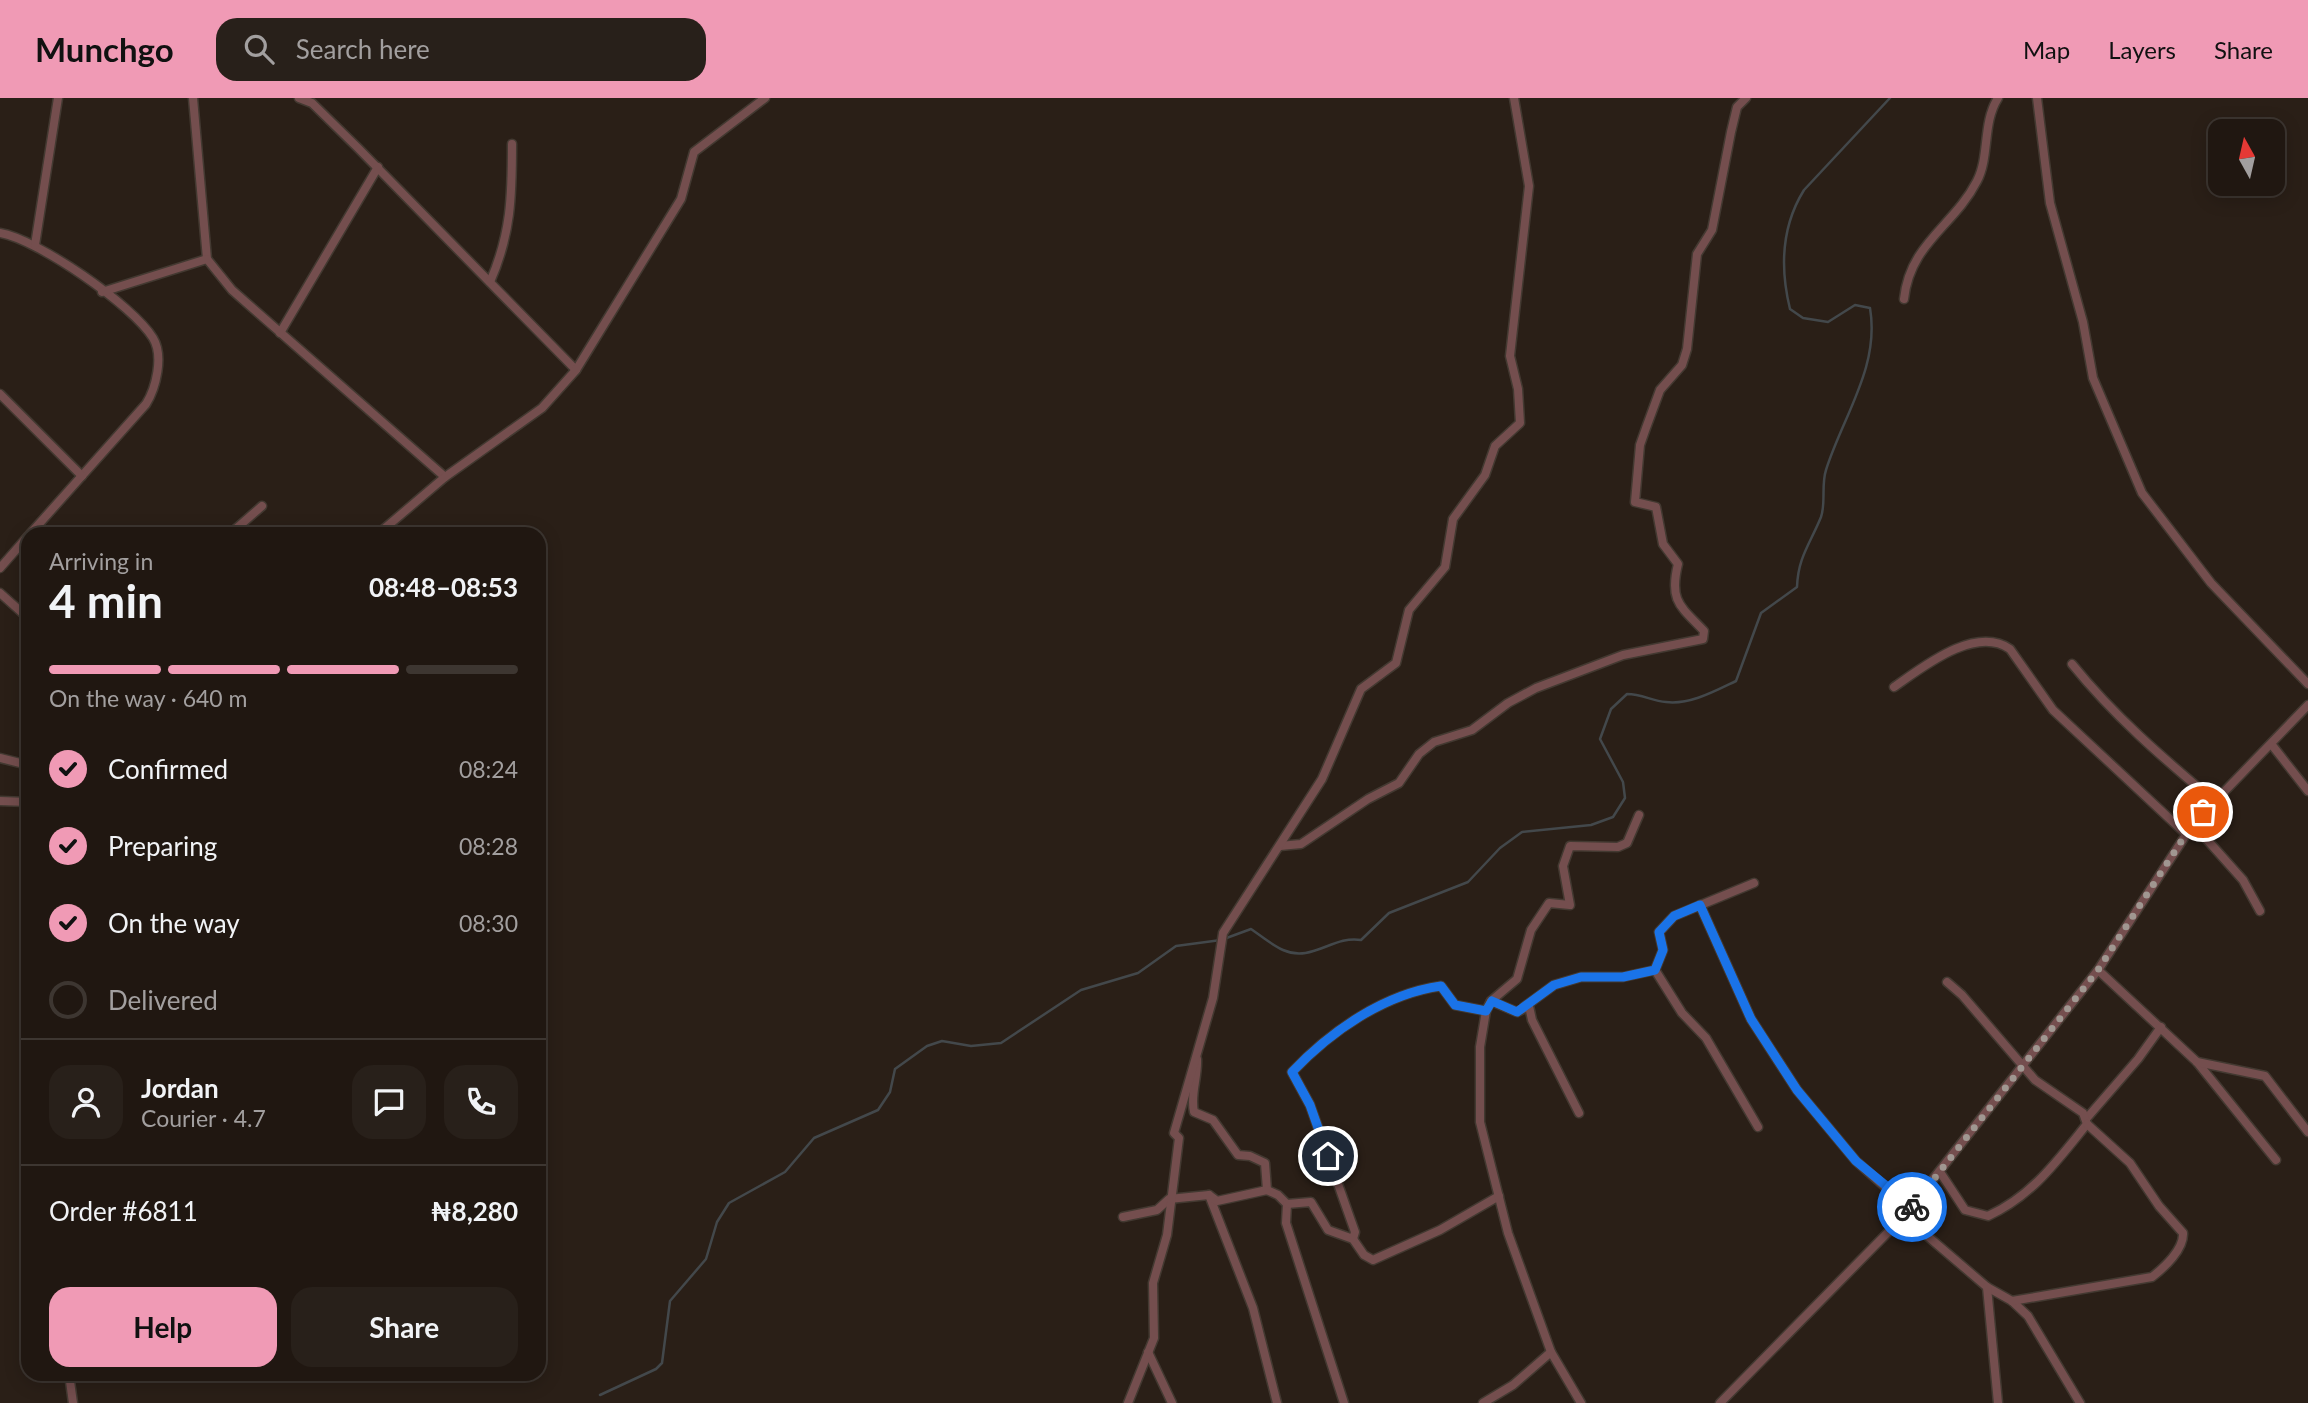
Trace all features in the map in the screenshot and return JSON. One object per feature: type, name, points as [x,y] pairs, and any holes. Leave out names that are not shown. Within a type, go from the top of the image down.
[{"type":"street","points":[[36,245],[58,98]]},
{"type":"street","points":[[192,98],[207,258],[232,289],[445,477]]},
{"type":"street","points":[[299,98],[312,103],[576,370]]},
{"type":"street","points":[[386,527],[445,477],[542,408],[576,370],[681,199],[694,152],[765,98]]},
{"type":"street","points":[[1128,1403],[1154,1338],[1153,1283],[1167,1235],[1169,1199],[1179,1138],[1174,1133],[1213,998],[1223,933],[1322,779],[1362,689],[1396,663],[1409,610],[1445,567],[1453,519],[1485,475],[1495,446],[1520,423],[1518,389],[1510,356],[1529,186],[1521,123],[1514,98]]},
{"type":"street","points":[[1280,845],[1301,844],[1368,799],[1399,783],[1419,754],[1434,742],[1472,730],[1508,703],[1536,688],[1623,655],[1703,639],[1704,631],[1685,613],[1677,597],[1672,581],[1678,564],[1663,544],[1656,507],[1634,502],[1640,445],[1660,390],[1682,365],[1687,349],[1697,254],[1712,230],[1737,107],[1746,98]]},
{"type":"street","points":[[1903,299],[1905,280],[1919,253],[1978,180],[1991,109],[1998,98]]},
{"type":"street","points":[[2037,98],[2050,203],[2083,321],[2092,378],[2142,492],[2211,583],[2308,684]]},
{"type":"street","points":[[490,282],[503,251],[512,206],[512,144]]},
{"type":"street","points":[[280,333],[377,167]]},
{"type":"street","points":[[0,233],[16,235],[60,258],[153,338],[157,358],[155,390],[146,404],[36,527]]},
{"type":"street","points":[[102,292],[207,258]]},
{"type":"street","points":[[0,394],[82,476]]},
{"type":"street","points":[[238,527],[262,506]]},
{"type":"street","points":[[0,568],[21,544]]},
{"type":"street","points":[[0,593],[21,612]]},
{"type":"street","points":[[1894,687],[1961,645],[2000,642],[2010,649],[2053,710],[2067,725],[2127,786],[2186,834]]},
{"type":"street","points":[[2072,664],[2097,695],[2154,751],[2213,800]]},
{"type":"street","points":[[1720,1403],[1910,1209],[2098,970],[2193,824],[2213,800],[2272,745],[2308,705]]},
{"type":"street","points":[[2272,745],[2308,791]]},
{"type":"street","points":[[0,758],[21,763]]},
{"type":"street","points":[[0,801],[21,802]]},
{"type":"street","points":[[1581,1403],[1551,1352],[1508,1233],[1480,1122],[1480,1047],[1486,1011],[1492,1001],[1517,979],[1531,930],[1549,903],[1570,905],[1563,866],[1570,846],[1618,847],[1627,843],[1639,815]]},
{"type":"street","points":[[2193,824],[2243,880],[2260,911]]},
{"type":"street","points":[[1655,970],[1663,950],[1659,932],[1674,916],[1755,883]]},
{"type":"street","points":[[1700,905],[1751,1019],[1797,1090],[1856,1161],[1910,1209]]},
{"type":"street","points":[[1517,1012],[1554,985],[1581,977],[1623,977],[1655,970]]},
{"type":"street","points":[[1655,970],[1682,1013],[1706,1038],[1758,1127]]},
{"type":"street","points":[[2098,970],[2197,1062],[2276,1160]]},
{"type":"street","points":[[1947,982],[1962,995],[2035,1080],[2083,1113],[2087,1121],[2130,1163],[2159,1206],[2183,1233],[2182,1242],[2165,1267],[2152,1277],[2012,1301]]},
{"type":"street","points":[[1353,1239],[1355,1232],[1310,1105],[1292,1072],[1331,1035],[1410,991],[1441,986],[1455,1005],[1486,1011]]},
{"type":"street","points":[[1492,1001],[1517,1012]]},
{"type":"street","points":[[1517,1012],[1529,1006],[1579,1113]]},
{"type":"street","points":[[1940,1172],[1965,1210],[1988,1216],[2013,1205],[2041,1181],[2161,1027]]},
{"type":"street","points":[[1197,1052],[1198,1073],[1191,1099],[1194,1112],[1213,1120],[1238,1155],[1250,1156],[1265,1163],[1267,1190]]},
{"type":"street","points":[[2197,1062],[2265,1076],[2308,1132]]},
{"type":"street","points":[[1123,1217],[1157,1210],[1169,1199],[1209,1195],[1217,1201],[1267,1190],[1278,1195],[1287,1204],[1286,1223],[1343,1403]]},
{"type":"street","points":[[1209,1195],[1253,1308],[1272,1372],[1277,1403]]},
{"type":"street","points":[[1287,1204],[1311,1202],[1328,1230],[1353,1239],[1369,1259],[1382,1258],[1499,1196]]},
{"type":"street","points":[[1904,1216],[1987,1287],[2012,1301],[2028,1316],[2080,1403]]},
{"type":"street","points":[[1987,1287],[1998,1403]]},
{"type":"street","points":[[1148,1352],[1172,1403]]},
{"type":"street","points":[[1483,1403],[1513,1385],[1551,1352]]},
{"type":"street","points":[[70,1381],[73,1403]]},
{"type":"waterway","points":[[600,1395],[656,1369],[662,1363],[670,1301],[706,1259],[717,1222],[729,1203],[785,1172],[814,1138],[878,1110],[890,1092],[895,1069],[927,1046],[942,1041],[971,1046],[1001,1043],[1081,990],[1138,973],[1176,946],[1221,940],[1251,929],[1279,948],[1294,953],[1313,951],[1341,941],[1361,940],[1389,913],[1468,882],[1500,848],[1522,832],[1591,825],[1613,817],[1625,798],[1623,782],[1600,739],[1611,709],[1627,694],[1661,701],[1684,701],[1736,681],[1761,613],[1797,587],[1802,559],[1821,517],[1826,470],[1865,371],[1872,330],[1870,308],[1855,305],[1828,322],[1803,318],[1790,309],[1784,263],[1787,233],[1796,204],[1804,190],[1890,98]]},
{"type":"way so far","points":[[1912,1207],[2098,970],[2203,812]]},
{"type":"route","points":[[1328,1156],[1310,1105],[1292,1072],[1331,1035],[1410,991],[1441,986],[1455,1005],[1486,1011],[1492,1001],[1517,1012],[1554,985],[1581,977],[1623,977],[1655,970],[1663,950],[1659,932],[1674,916],[1700,905],[1751,1019],[1797,1090],[1856,1161],[1910,1209],[1912,1207]]}]
